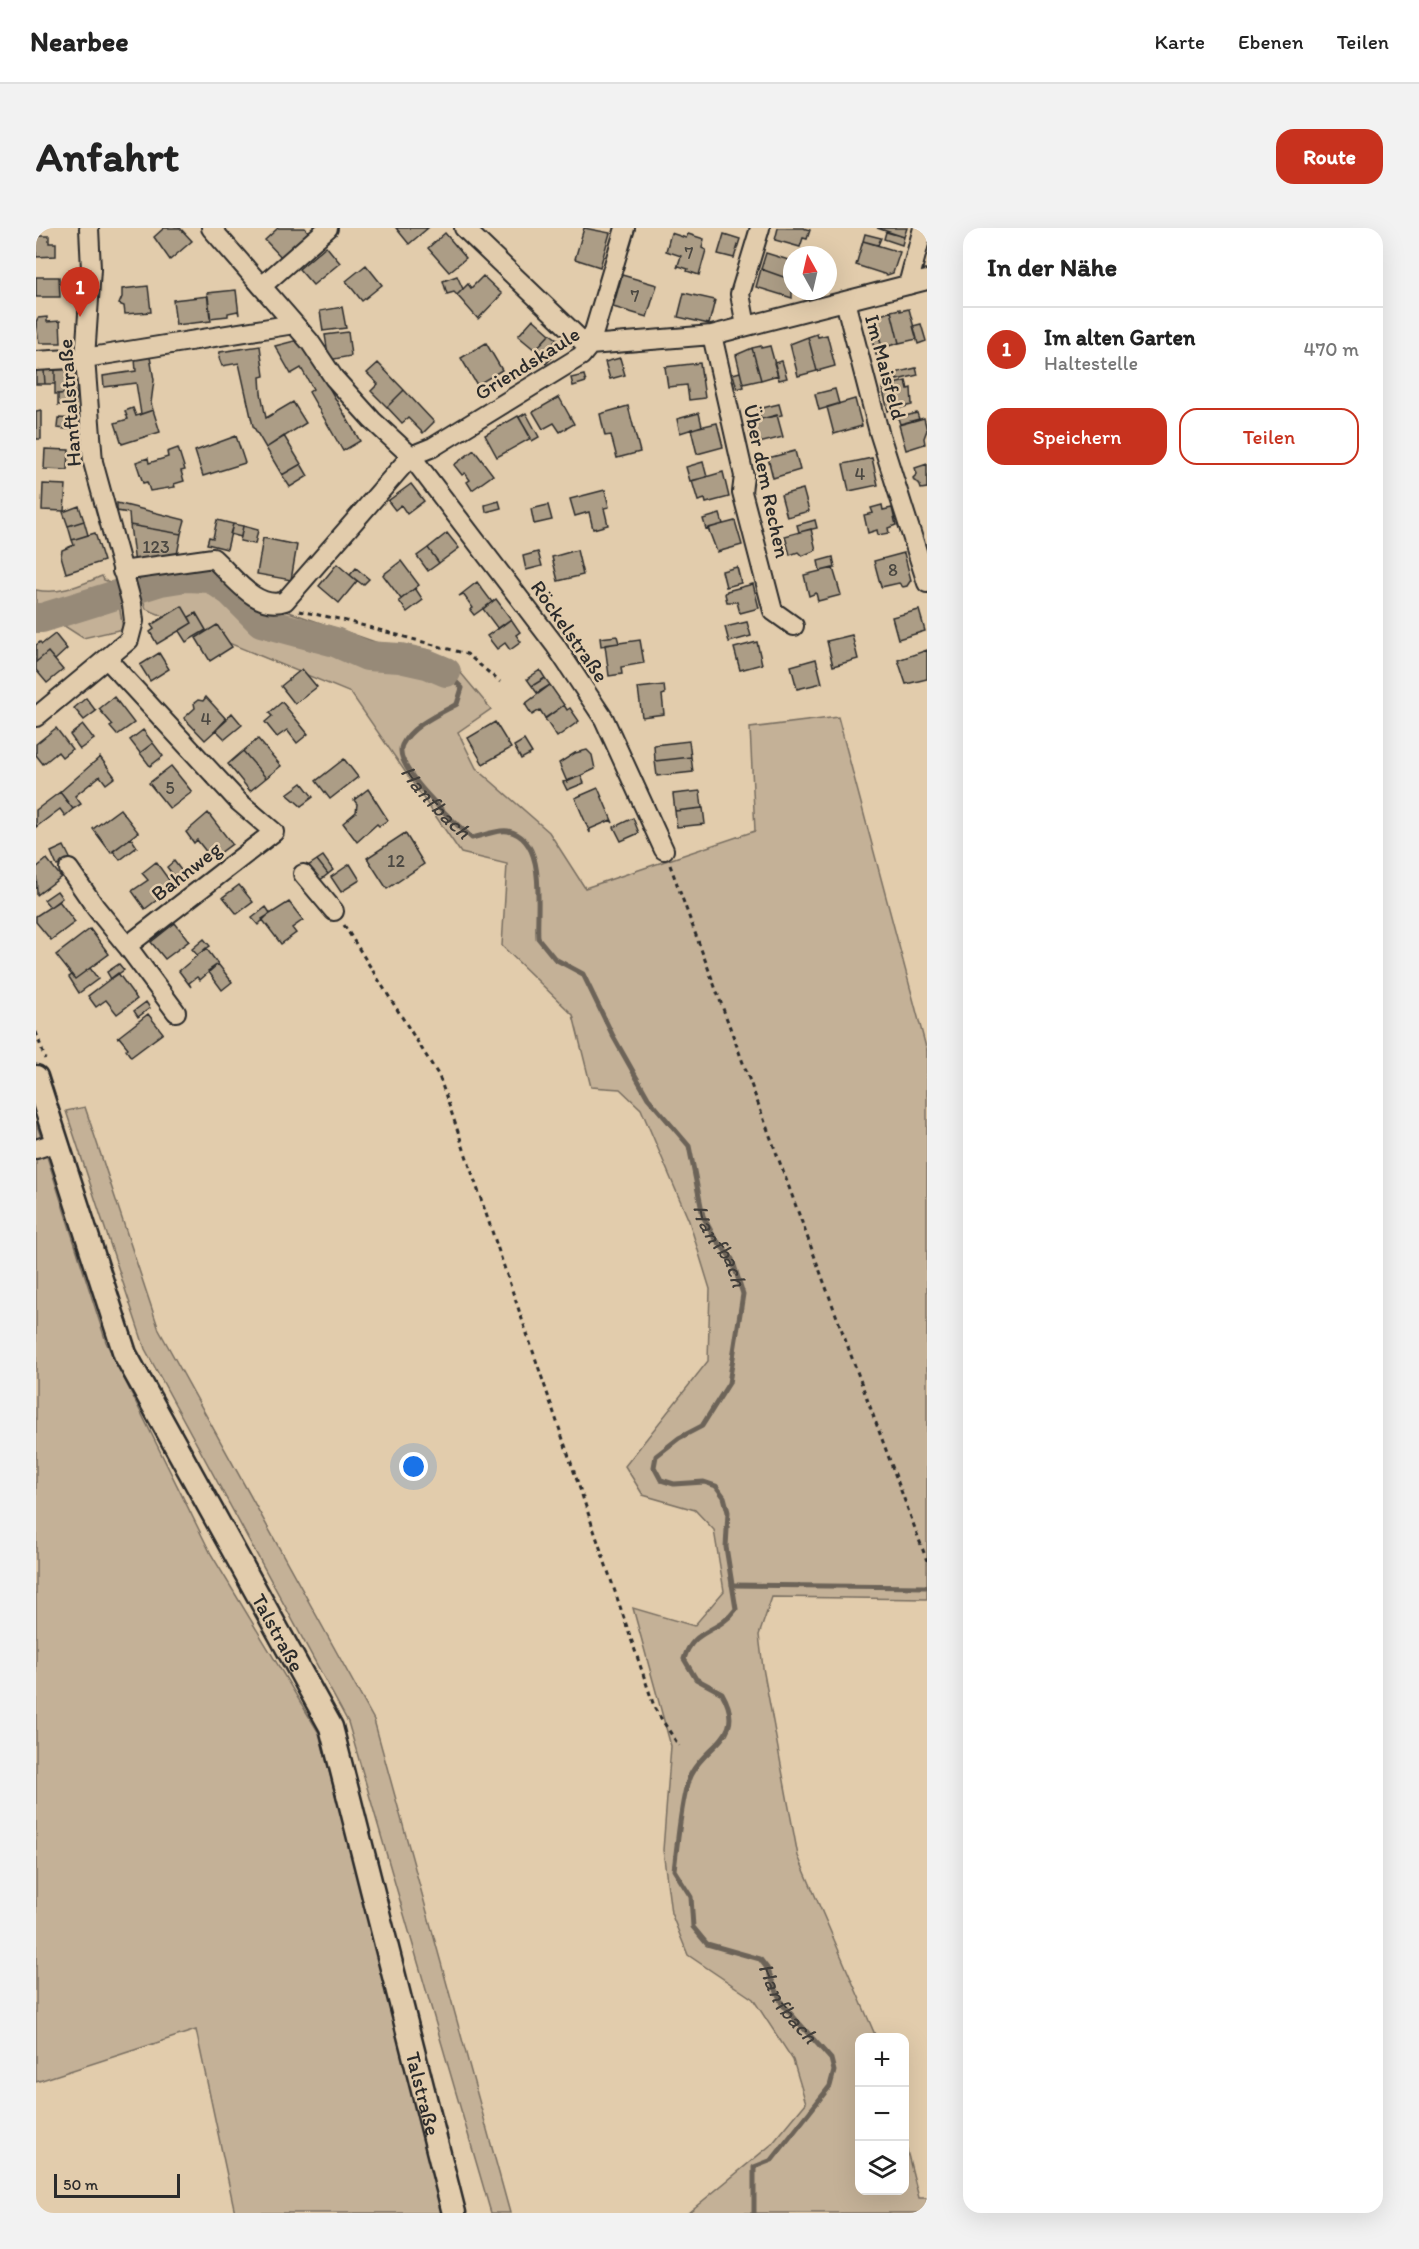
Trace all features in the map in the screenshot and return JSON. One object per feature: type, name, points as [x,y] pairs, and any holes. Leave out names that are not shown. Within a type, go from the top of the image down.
[{"type":"main road","name":"Talstraße","points":[[36,1077],[46,1145],[125,1354],[331,1727],[454,2213]]},
{"type":"street","name":"Hanftalstraße","points":[[36,717],[129,640],[135,621],[93,462],[85,358],[91,269],[89,228]]},
{"type":"street","name":"Röckelstraße","points":[[211,228],[310,342],[334,378],[411,456],[555,645],[604,719],[664,850]]},
{"type":"street","points":[[262,286],[328,228]]},
{"type":"street","points":[[464,228],[581,340],[590,345],[625,228]]},
{"type":"street","points":[[746,326],[740,294],[760,228]]},
{"type":"street","points":[[908,285],[923,228]]},
{"type":"street","name":"Griendskaule","points":[[411,456],[433,447],[572,363],[590,345],[712,335],[927,280]]},
{"type":"street","name":"Im Maisfeld","points":[[845,301],[879,432],[927,583]]},
{"type":"street","points":[[36,361],[85,358],[294,324]]},
{"type":"street","name":"Über dem Rechen","points":[[712,335],[744,476],[742,492],[773,611],[794,626]]},
{"type":"street","points":[[124,577],[213,558],[261,602],[275,604],[285,601],[411,456]]},
{"type":"street","name":"Bahnweg","points":[[107,660],[239,802],[274,832],[127,946]]},
{"type":"street","points":[[69,869],[96,909],[176,1012]]},
{"type":"street","points":[[303,874],[334,910]]},
{"type":"path","points":[[285,601],[290,609],[339,619],[467,654],[500,682]]},
{"type":"path","points":[[664,850],[927,1561]]},
{"type":"path","points":[[334,910],[439,1076],[655,1709],[679,1746]]},
{"type":"shaded area","points":[[198,569],[252,599],[378,643],[450,660],[491,709],[458,732],[476,768],[549,832],[585,888],[755,831],[750,728],[838,717],[927,1051],[927,1599],[772,1597],[759,1635],[798,1856],[874,2033],[855,2033],[855,2195],[909,2195],[909,2159],[919,2198],[927,2198],[927,2213],[688,2213],[772,2144],[806,2103],[793,2060],[753,1999],[688,1955],[671,1913],[663,1850],[671,1746],[633,1608],[694,1626],[724,1591],[714,1530],[695,1510],[643,1495],[625,1466],[708,1361],[710,1289],[689,1221],[641,1109],[620,1089],[591,1087],[573,1015],[502,946],[507,864],[461,853],[351,693],[146,609],[138,583]]},
{"type":"shaded area","points":[[102,576],[104,580],[116,584],[123,629],[83,638],[63,625],[36,632],[36,590],[62,590]]},
{"type":"shaded area","points":[[85,1107],[159,1330],[374,1720],[510,2213],[491,2213],[348,1722],[145,1349],[66,1111]]},
{"type":"shaded area","points":[[36,1122],[106,1342],[211,1554],[319,1733],[446,2213],[235,2213],[196,2030],[36,2082]]},
{"type":"building","points":[[164,228],[180,228],[192,241],[170,260],[154,237]]},
{"type":"building","points":[[278,228],[305,228],[310,234],[283,259],[265,240]]},
{"type":"building","points":[[396,228],[428,228],[409,244]]},
{"type":"building","points":[[584,228],[610,233],[600,267],[575,259]]},
{"type":"building","points":[[778,228],[810,230],[807,239],[803,238],[800,246],[775,240]]},
{"type":"building","points":[[877,228],[907,228],[904,237]]},
{"type":"building","points":[[886,232],[904,237],[902,245],[884,239]]},
{"type":"building","points":[[445,233],[466,258],[449,272],[428,248]]},
{"type":"building","points":[[671,233],[686,238],[688,234],[704,239],[702,248],[706,250],[699,275],[679,266],[677,268],[681,256],[666,251]]},
{"type":"building","points":[[724,234],[740,239],[734,258],[718,254]]},
{"type":"building","points":[[865,234],[881,238],[878,245],[863,241]]},
{"type":"building","points":[[36,236],[49,236],[49,243],[56,243],[56,256],[36,257]]},
{"type":"building","points":[[863,241],[900,252],[893,273],[887,275],[856,265]]},
{"type":"building","points":[[326,246],[340,263],[313,285],[299,269]]},
{"type":"building","points":[[766,253],[783,258],[783,277],[761,269]]},
{"type":"building","points":[[366,265],[382,285],[362,301],[346,281]]},
{"type":"building","points":[[761,269],[783,277],[783,295],[756,287]]},
{"type":"building","points":[[622,275],[657,285],[647,317],[613,307]]},
{"type":"building","points":[[457,276],[463,289],[457,295],[454,292],[447,294],[443,281]]},
{"type":"building","points":[[483,276],[502,294],[478,319],[457,295],[468,284],[471,288]]},
{"type":"building","points":[[36,277],[59,277],[60,297],[36,297]]},
{"type":"building","points":[[148,286],[151,312],[125,314],[124,306],[119,304],[122,289]]},
{"type":"building","points":[[236,290],[239,315],[238,311],[228,313],[228,316],[210,318],[207,293]]},
{"type":"building","points":[[684,293],[715,300],[709,324],[678,317]]},
{"type":"building","points":[[208,296],[211,321],[176,325],[173,300]]},
{"type":"building","points":[[342,307],[346,328],[323,331],[320,311]]},
{"type":"building","points":[[900,309],[900,311],[909,309],[917,339],[899,343],[891,311]]},
{"type":"building","points":[[891,311],[899,343],[882,348],[874,318]]},
{"type":"building","points":[[47,317],[47,322],[60,321],[61,343],[39,343],[36,322],[38,318]]},
{"type":"building","points":[[533,319],[550,334],[535,350],[518,336]]},
{"type":"building","points":[[921,324],[926,341],[918,344],[913,326]]},
{"type":"building","points":[[348,332],[351,356],[329,360],[325,335]]},
{"type":"building","points":[[550,334],[557,339],[542,356],[535,350]]},
{"type":"building","points":[[817,334],[818,337],[827,335],[835,366],[817,371],[808,337]]},
{"type":"building","points":[[879,335],[883,353],[876,355],[871,337]]},
{"type":"building","points":[[808,337],[817,371],[798,376],[790,344]]},
{"type":"building","points":[[557,339],[563,345],[546,364],[540,359]]},
{"type":"building","points":[[298,340],[306,348],[360,441],[343,451],[309,392],[313,389],[301,368],[291,374],[275,346]]},
{"type":"building","points":[[486,343],[502,370],[477,385],[461,358]]},
{"type":"building","points":[[260,346],[264,376],[260,377],[261,393],[266,418],[293,402],[306,423],[266,448],[253,426],[239,363],[222,366],[219,358],[220,352]]},
{"type":"building","points":[[761,346],[761,348],[770,346],[778,375],[761,380],[752,348]]},
{"type":"building","points":[[752,348],[761,380],[743,384],[736,355]]},
{"type":"building","points":[[150,357],[154,380],[151,403],[153,410],[141,414],[136,383],[104,387],[103,376],[136,371],[135,359]]},
{"type":"building","points":[[620,358],[625,375],[610,379],[605,362]]},
{"type":"building","points":[[782,361],[787,378],[779,380],[774,363]]},
{"type":"building","points":[[378,363],[404,390],[387,407],[371,391],[378,384],[367,373]]},
{"type":"building","points":[[700,363],[705,398],[689,400],[687,385],[668,387],[665,367]]},
{"type":"building","points":[[916,368],[918,375],[897,380],[895,373]]},
{"type":"building","points":[[77,369],[77,393],[55,394],[55,370]]},
{"type":"building","points":[[36,370],[44,370],[45,384],[36,384]]},
{"type":"building","points":[[44,370],[55,370],[55,384],[45,384]]},
{"type":"building","points":[[740,372],[744,387],[737,389],[733,374]]},
{"type":"building","points":[[584,375],[586,382],[573,386],[571,378]]},
{"type":"building","points":[[906,381],[908,389],[911,388],[912,405],[888,411],[882,387]]},
{"type":"building","points":[[835,389],[839,404],[819,410],[815,394]]},
{"type":"building","points":[[404,390],[434,422],[423,433],[408,418],[402,423],[387,407]]},
{"type":"building","points":[[76,393],[76,404],[58,405],[58,394]]},
{"type":"building","points":[[559,397],[574,424],[560,432],[554,423],[543,429],[533,412]]},
{"type":"building","points":[[855,399],[862,426],[834,434],[827,407]]},
{"type":"building","points":[[779,404],[782,415],[761,419],[758,409]]},
{"type":"building","points":[[628,406],[640,452],[617,458],[611,435],[605,436],[600,414]]},
{"type":"building","points":[[133,408],[136,416],[153,410],[160,432],[122,444],[115,423],[128,419],[125,411]]},
{"type":"building","points":[[41,410],[41,439],[36,439],[36,411]]},
{"type":"building","points":[[526,413],[539,437],[532,441],[519,417]]},
{"type":"building","points":[[699,413],[702,426],[680,433],[677,419]]},
{"type":"building","points":[[917,413],[919,419],[900,424],[898,418]]},
{"type":"building","points":[[777,415],[783,437],[755,444],[750,436],[749,422]]},
{"type":"building","points":[[518,416],[531,438],[497,457],[485,435]]},
{"type":"building","points":[[58,418],[76,419],[75,430],[57,428]]},
{"type":"building","points":[[924,418],[927,430],[924,438],[925,444],[906,450],[899,425]]},
{"type":"building","points":[[717,423],[723,447],[697,454],[691,429]]},
{"type":"building","points":[[236,436],[245,463],[203,476],[195,451]]},
{"type":"building","points":[[284,436],[301,464],[282,475],[266,448]]},
{"type":"building","points":[[178,448],[185,470],[181,471],[184,481],[174,484],[175,487],[150,491],[147,482],[143,483],[136,462],[148,458],[149,463],[168,457],[167,452]]},
{"type":"building","points":[[45,449],[69,450],[68,470],[44,469]]},
{"type":"building","points":[[474,450],[493,475],[472,490],[467,482],[470,480],[465,473],[462,475],[454,465]]},
{"type":"building","points":[[795,451],[800,470],[773,478],[768,458]]},
{"type":"building","points":[[872,458],[878,485],[849,491],[843,464]]},
{"type":"building","points":[[703,462],[707,477],[690,481],[686,467]]},
{"type":"building","points":[[301,464],[308,476],[290,487],[282,475]]},
{"type":"building","points":[[927,464],[927,488],[921,489],[919,483],[913,478],[917,474],[915,468]]},
{"type":"building","points":[[723,472],[729,497],[706,503],[705,499],[698,501],[692,481]]},
{"type":"building","points":[[43,484],[66,485],[64,511],[42,510]]},
{"type":"building","points":[[411,484],[424,501],[407,514],[401,505],[395,510],[388,501]]},
{"type":"building","points":[[803,489],[809,511],[787,517],[781,495]]},
{"type":"building","points":[[605,490],[609,507],[604,508],[608,525],[593,529],[589,512],[575,516],[570,499]]},
{"type":"building","points":[[499,501],[501,508],[486,512],[485,505]]},
{"type":"building","points":[[117,503],[185,520],[181,534],[130,525],[129,513],[117,511]]},
{"type":"building","points":[[548,505],[552,520],[534,524],[531,509]]},
{"type":"building","points":[[882,505],[883,510],[892,508],[896,525],[888,528],[889,533],[878,535],[877,530],[868,533],[864,515],[873,513],[871,508]]},
{"type":"building","points":[[79,506],[84,521],[68,526],[63,512]]},
{"type":"building","points":[[720,514],[723,524],[706,529],[703,519]]},
{"type":"building","points":[[217,520],[233,524],[227,549],[207,544],[209,537],[213,538]]},
{"type":"building","points":[[815,520],[817,528],[799,532],[797,525]]},
{"type":"building","points":[[84,521],[88,535],[72,540],[68,526]]},
{"type":"building","points":[[735,521],[742,545],[717,552],[708,528]]},
{"type":"building","points":[[233,524],[243,526],[241,537],[230,534]]},
{"type":"building","points":[[130,525],[181,534],[176,560],[135,564]]},
{"type":"building","points":[[243,526],[258,530],[255,544],[240,541]]},
{"type":"building","points":[[811,529],[816,550],[802,556],[798,552],[790,555],[785,536]]},
{"type":"building","points":[[95,533],[104,561],[66,573],[61,556],[62,550],[74,545],[72,540]]},
{"type":"building","points":[[447,533],[459,548],[439,563],[428,548]]},
{"type":"building","points":[[263,538],[297,545],[291,580],[257,574]]},
{"type":"building","points":[[428,548],[439,563],[428,571],[417,556]]},
{"type":"building","points":[[577,550],[583,575],[558,581],[552,557]]},
{"type":"building","points":[[538,552],[542,566],[526,570],[523,556]]},
{"type":"building","points":[[904,553],[911,580],[907,586],[903,587],[899,583],[881,587],[874,561]]},
{"type":"building","points":[[833,557],[835,568],[820,571],[818,561]]},
{"type":"building","points":[[401,561],[419,585],[401,599],[383,575]]},
{"type":"building","points":[[337,564],[357,581],[339,603],[319,586]]},
{"type":"building","points":[[737,567],[741,583],[726,587],[722,571]]},
{"type":"building","points":[[356,568],[369,579],[363,585],[350,575]]},
{"type":"building","points":[[833,568],[841,595],[818,601],[816,593],[809,596],[804,575]]},
{"type":"building","points":[[477,582],[492,602],[474,615],[470,610],[473,608],[463,594],[459,596]]},
{"type":"building","points":[[753,584],[759,608],[740,613],[737,602],[727,602],[725,594],[727,591]]},
{"type":"building","points":[[415,588],[423,600],[407,612],[399,601]]},
{"type":"building","points":[[496,599],[511,619],[498,629],[483,609]]},
{"type":"building","points":[[182,606],[192,623],[157,644],[150,632],[154,629],[151,625]]},
{"type":"building","points":[[919,610],[925,631],[898,639],[892,617]]},
{"type":"building","points":[[196,613],[206,630],[186,642],[179,631],[192,623],[189,617]]},
{"type":"building","points":[[511,619],[520,632],[516,635],[521,642],[510,650],[505,643],[497,649],[487,636]]},
{"type":"building","points":[[747,622],[751,636],[729,642],[725,627]]},
{"type":"building","points":[[217,625],[232,647],[210,661],[196,638]]},
{"type":"building","points":[[55,634],[67,649],[55,660],[48,652],[36,662],[36,645],[40,642],[42,644]]},
{"type":"building","points":[[852,635],[858,659],[833,666],[827,641]]},
{"type":"building","points":[[617,636],[619,643],[601,646],[600,638]]},
{"type":"building","points":[[640,640],[644,663],[621,667],[622,674],[609,676],[605,645]]},
{"type":"building","points":[[757,642],[762,664],[740,670],[734,648]]},
{"type":"building","points":[[927,650],[927,679],[906,684],[898,660]]},
{"type":"building","points":[[48,652],[63,670],[47,683],[36,670],[36,662]]},
{"type":"building","points":[[159,653],[169,669],[150,681],[140,665]]},
{"type":"building","points":[[816,659],[822,683],[797,689],[791,666]]},
{"type":"building","points":[[302,669],[317,687],[295,704],[281,686]]},
{"type":"building","points":[[540,670],[545,678],[532,686],[527,679]]},
{"type":"building","points":[[545,678],[550,685],[537,693],[532,686]]},
{"type":"building","points":[[550,685],[564,705],[545,718],[540,710],[532,715],[525,704]]},
{"type":"building","points":[[664,685],[665,694],[662,695],[664,714],[642,717],[638,688]]},
{"type":"building","points":[[114,697],[134,723],[117,735],[110,727],[113,725],[99,709]]},
{"type":"building","points":[[206,697],[227,720],[205,740],[184,718],[195,708],[194,703],[198,700],[203,701]]},
{"type":"building","points":[[86,698],[96,711],[84,720],[74,708]]},
{"type":"building","points":[[282,702],[308,734],[297,743],[287,730],[277,737],[265,722],[272,716],[269,713]]},
{"type":"building","points":[[564,705],[567,710],[570,708],[579,721],[557,737],[545,719]]},
{"type":"building","points":[[232,713],[242,725],[225,739],[216,730]]},
{"type":"building","points":[[495,722],[511,748],[483,764],[468,738]]},
{"type":"building","points":[[83,725],[94,739],[80,749],[70,735]]},
{"type":"building","points":[[56,728],[72,749],[62,757],[58,752],[43,764],[36,755],[36,744]]},
{"type":"building","points":[[143,730],[153,743],[140,753],[130,740]]},
{"type":"building","points":[[258,739],[281,766],[266,778],[243,751]]},
{"type":"building","points":[[524,740],[532,753],[521,759],[514,746]]},
{"type":"building","points":[[689,741],[691,757],[655,761],[654,745]]},
{"type":"building","points":[[153,743],[163,756],[150,766],[140,753]]},
{"type":"building","points":[[587,750],[592,755],[595,769],[567,782],[559,763],[575,753]]},
{"type":"building","points":[[243,751],[266,778],[250,791],[228,764]]},
{"type":"building","points":[[100,757],[115,777],[106,784],[100,776],[75,796],[81,804],[73,809],[60,792]]},
{"type":"building","points":[[691,757],[693,772],[657,776],[655,761]]},
{"type":"building","points":[[344,759],[358,777],[330,799],[316,781]]},
{"type":"building","points":[[171,766],[192,792],[170,809],[149,783]]},
{"type":"building","points":[[581,776],[584,783],[567,790],[563,782]]},
{"type":"building","points":[[302,783],[313,797],[301,806],[287,794]]},
{"type":"building","points":[[598,788],[613,823],[611,820],[590,829],[590,833],[575,798]]},
{"type":"building","points":[[368,789],[388,820],[379,826],[377,824],[357,842],[343,823],[356,812],[357,804],[354,800]]},
{"type":"building","points":[[700,791],[702,808],[675,811],[673,794]]},
{"type":"building","points":[[60,792],[73,809],[65,816],[60,809],[36,827],[36,810]]},
{"type":"building","points":[[703,808],[705,824],[677,827],[675,811]]},
{"type":"building","points":[[120,809],[138,832],[111,853],[93,829]]},
{"type":"building","points":[[208,813],[232,844],[212,859],[197,840],[194,843],[186,832]]},
{"type":"building","points":[[633,818],[639,833],[621,841],[614,827]]},
{"type":"building","points":[[405,833],[424,864],[387,889],[367,858]]},
{"type":"building","points":[[131,838],[137,847],[120,860],[113,851]]},
{"type":"building","points":[[64,846],[71,860],[57,866],[51,852]]},
{"type":"building","points":[[323,856],[333,870],[328,874],[317,860]]},
{"type":"building","points":[[47,859],[61,877],[37,895],[36,868]]},
{"type":"building","points":[[317,860],[328,874],[319,881],[308,866]]},
{"type":"building","points":[[174,861],[183,873],[176,879],[167,867]]},
{"type":"building","points":[[156,862],[174,887],[145,909],[132,891],[148,880],[142,873]]},
{"type":"building","points":[[350,864],[360,880],[341,892],[331,877]]},
{"type":"building","points":[[239,885],[253,902],[237,914],[223,897]]},
{"type":"building","points":[[57,891],[62,898],[50,907],[44,900]]},
{"type":"building","points":[[59,901],[75,922],[51,940],[36,922],[36,916]]},
{"type":"building","points":[[289,902],[303,920],[292,928],[296,933],[281,944],[262,919]]},
{"type":"building","points":[[266,907],[270,913],[258,925],[252,918]]},
{"type":"building","points":[[175,923],[189,941],[165,959],[151,942]]},
{"type":"building","points":[[90,929],[109,954],[75,979],[56,955]]},
{"type":"building","points":[[204,939],[210,946],[197,955],[192,949]]},
{"type":"building","points":[[206,948],[218,964],[200,980],[197,977],[189,983],[191,987],[179,971]]},
{"type":"building","points":[[119,964],[124,970],[111,979],[107,972]]},
{"type":"building","points":[[218,964],[232,982],[222,990],[208,971]]},
{"type":"building","points":[[90,968],[98,979],[79,993],[69,977],[72,975],[75,979]]},
{"type":"building","points":[[118,973],[137,999],[117,1014],[106,1000],[96,1007],[88,996]]},
{"type":"building","points":[[146,1002],[150,1008],[138,1017],[134,1011]]},
{"type":"building","points":[[148,1014],[163,1033],[131,1057],[126,1050],[128,1048],[119,1037],[117,1038]]},
{"type":"waterway","name":"Hanfbach","points":[[36,618],[161,581],[186,577],[211,578],[230,591],[261,622],[335,642],[367,656],[400,658],[427,664],[446,672]]},
{"type":"waterway","name":"Hanfbach","points":[[446,672],[462,688],[457,704],[426,721],[406,738],[402,745],[401,755],[406,767],[427,794],[472,838],[508,831],[521,837],[529,847],[535,860],[537,876],[538,938],[555,959],[583,974],[613,1036],[648,1098],[689,1146],[703,1216],[714,1237],[732,1259],[743,1294],[729,1383],[702,1426],[679,1438],[656,1456],[654,1467],[661,1480],[674,1484],[704,1482],[716,1486],[724,1497],[728,1512],[726,1547],[736,1609],[722,1623],[693,1642],[684,1659],[696,1679],[722,1693],[729,1708],[730,1720],[722,1738],[698,1763],[688,1782],[682,1806],[674,1870],[691,1897],[693,1927],[707,1944],[760,1959],[767,1968],[782,2004],[831,2059],[834,2071],[830,2086],[772,2160],[754,2167],[754,2213]]},
{"type":"waterway","points":[[732,1585],[926,1587]]},
{"type":"place","name":"Im alten Garten","points":[[80,317]]}]
